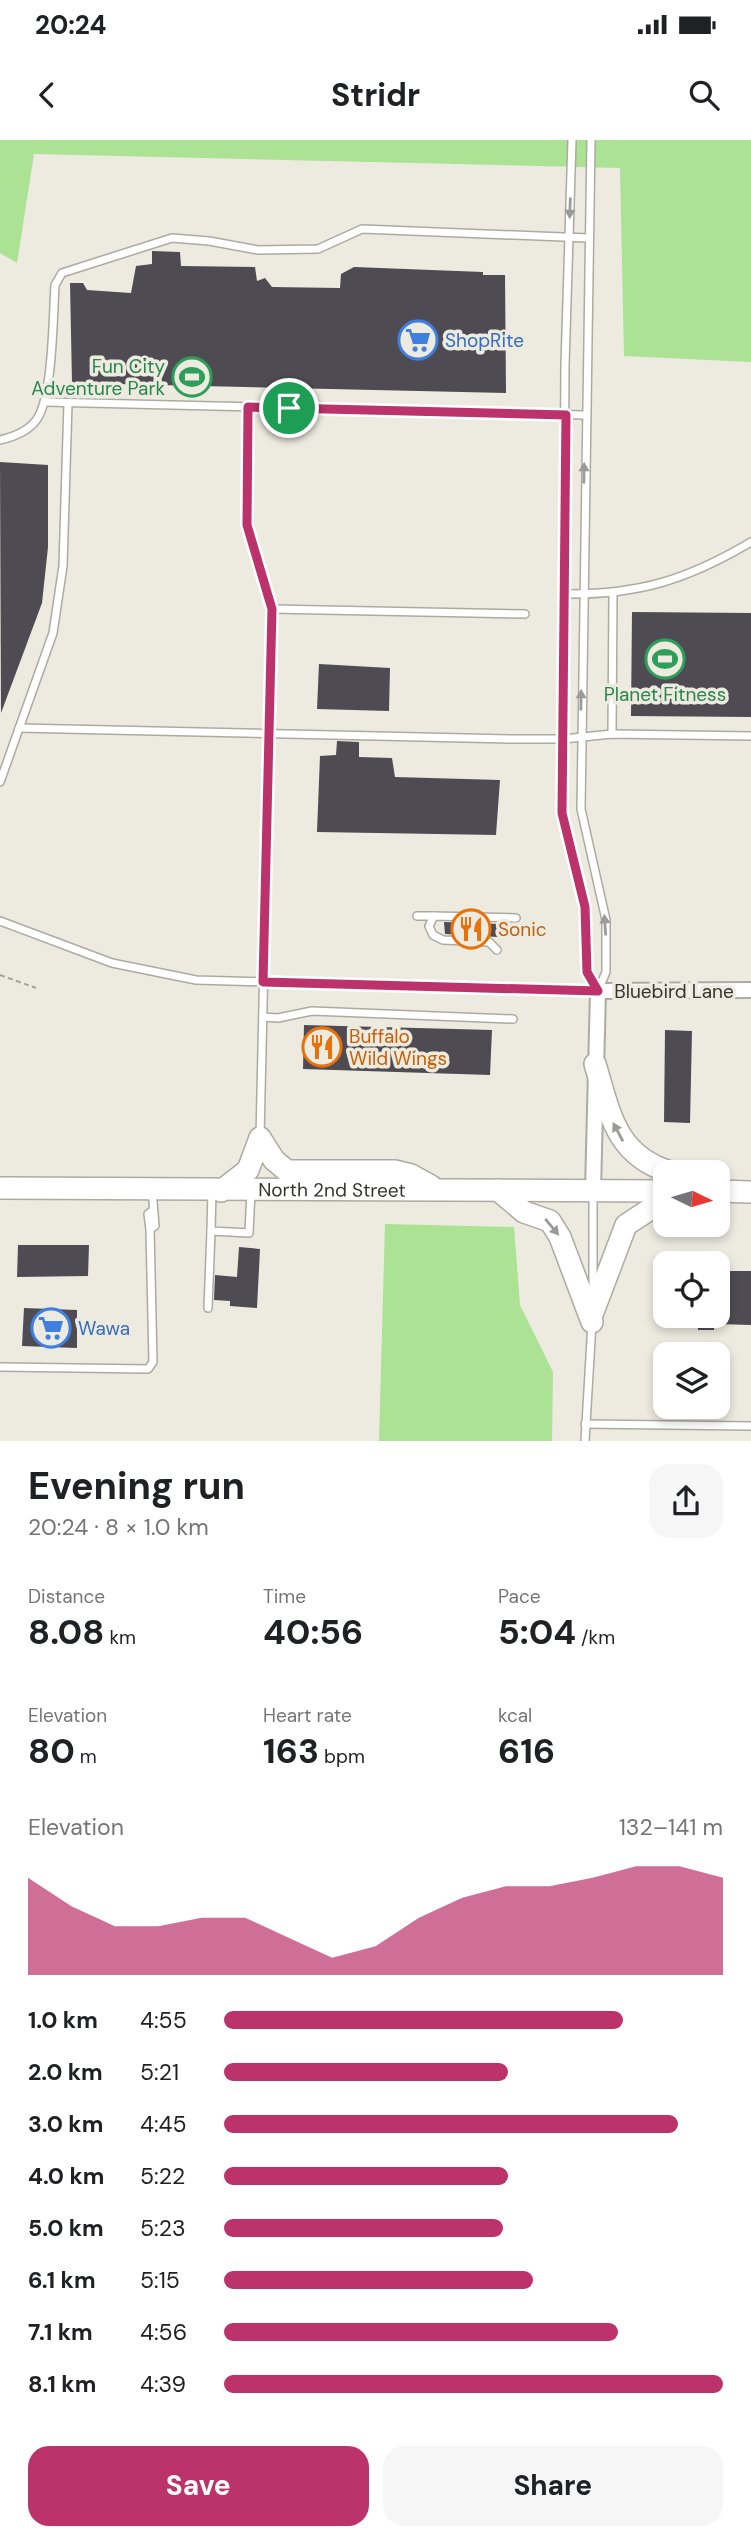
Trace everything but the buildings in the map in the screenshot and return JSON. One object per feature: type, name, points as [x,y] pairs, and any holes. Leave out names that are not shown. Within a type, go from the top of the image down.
[{"type":"main road","points":[[595,1064],[613,1125],[625,1146],[653,1165]]},
{"type":"main road","points":[[260,1138],[274,1160],[286,1171],[395,1171],[411,1175],[436,1189]]},
{"type":"main road","points":[[217,1191],[248,1170],[260,1138]]},
{"type":"main road","name":"North 2nd Street","points":[[0,1188],[152,1200],[217,1191],[653,1191]]},
{"type":"main road","points":[[498,1190],[524,1212],[550,1221],[560,1237],[593,1317]]},
{"type":"main road","points":[[730,1191],[751,1192]]},
{"type":"main road","points":[[593,1317],[625,1225],[653,1208]]},
{"type":"street","name":"Bluebird Lane","points":[[598,991],[751,990]]},
{"type":"street","points":[[593,1191],[598,991]]},
{"type":"lane","points":[[572,140],[562,813],[585,907],[587,972],[598,991]]},
{"type":"lane","points":[[591,140],[584,415],[581,809],[606,920],[606,972],[598,991]]},
{"type":"lane","points":[[0,440],[28,428],[37,421],[45,402],[55,285],[62,273],[172,238],[209,241],[258,250],[318,249],[362,229],[588,238]]},
{"type":"lane","points":[[45,402],[584,415]]},
{"type":"lane","points":[[0,782],[53,633],[63,566],[68,403]]},
{"type":"lane","points":[[248,407],[247,525],[272,609],[260,1138]]},
{"type":"lane","points":[[564,594],[613,593],[670,582],[751,542]]},
{"type":"lane","points":[[612,734],[613,593]]},
{"type":"lane","points":[[272,609],[525,614]]},
{"type":"lane","points":[[19,728],[563,739],[612,734],[751,736]]},
{"type":"lane","points":[[417,916],[516,918]]},
{"type":"lane","points":[[434,916],[429,926],[433,935],[443,940],[489,942],[498,950]]},
{"type":"lane","points":[[0,921],[111,962],[196,980],[598,991]]},
{"type":"lane","points":[[262,1017],[312,1011],[513,1019]]},
{"type":"lane","points":[[208,1308],[211,1231],[217,1191]]},
{"type":"lane","points":[[211,1231],[249,1233],[251,1191]]},
{"type":"lane","points":[[585,1441],[593,1317],[593,1191]]},
{"type":"lane","points":[[0,1367],[148,1369],[153,1362],[148,1214],[152,1200]]},
{"type":"lane","points":[[585,1424],[751,1426]]},
{"type":"path","points":[[0,975],[36,988]]},
{"type":"green space","points":[[0,140],[751,140],[751,362],[624,356],[620,168],[34,154],[17,263],[0,253]]},
{"type":"green space","points":[[385,1224],[514,1227],[520,1305],[553,1372],[552,1441],[379,1441]]},
{"type":"place","name":"ShopRite","points":[[418,340]]},
{"type":"place","name":"Fun City Adventure Park","points":[[192,377]]},
{"type":"place","name":"Planet Fitness","points":[[665,659]]},
{"type":"place","name":"Sonic","points":[[471,929]]},
{"type":"place","name":"Buffalo Wild Wings","points":[[322,1047]]},
{"type":"place","name":"Wawa","points":[[51,1328]]},
{"type":"route","points":[[248,407],[289,408],[566,415],[562,813],[585,907],[587,972],[598,991],[263,982],[272,609],[267,586],[254,557],[247,525],[248,407]]}]
